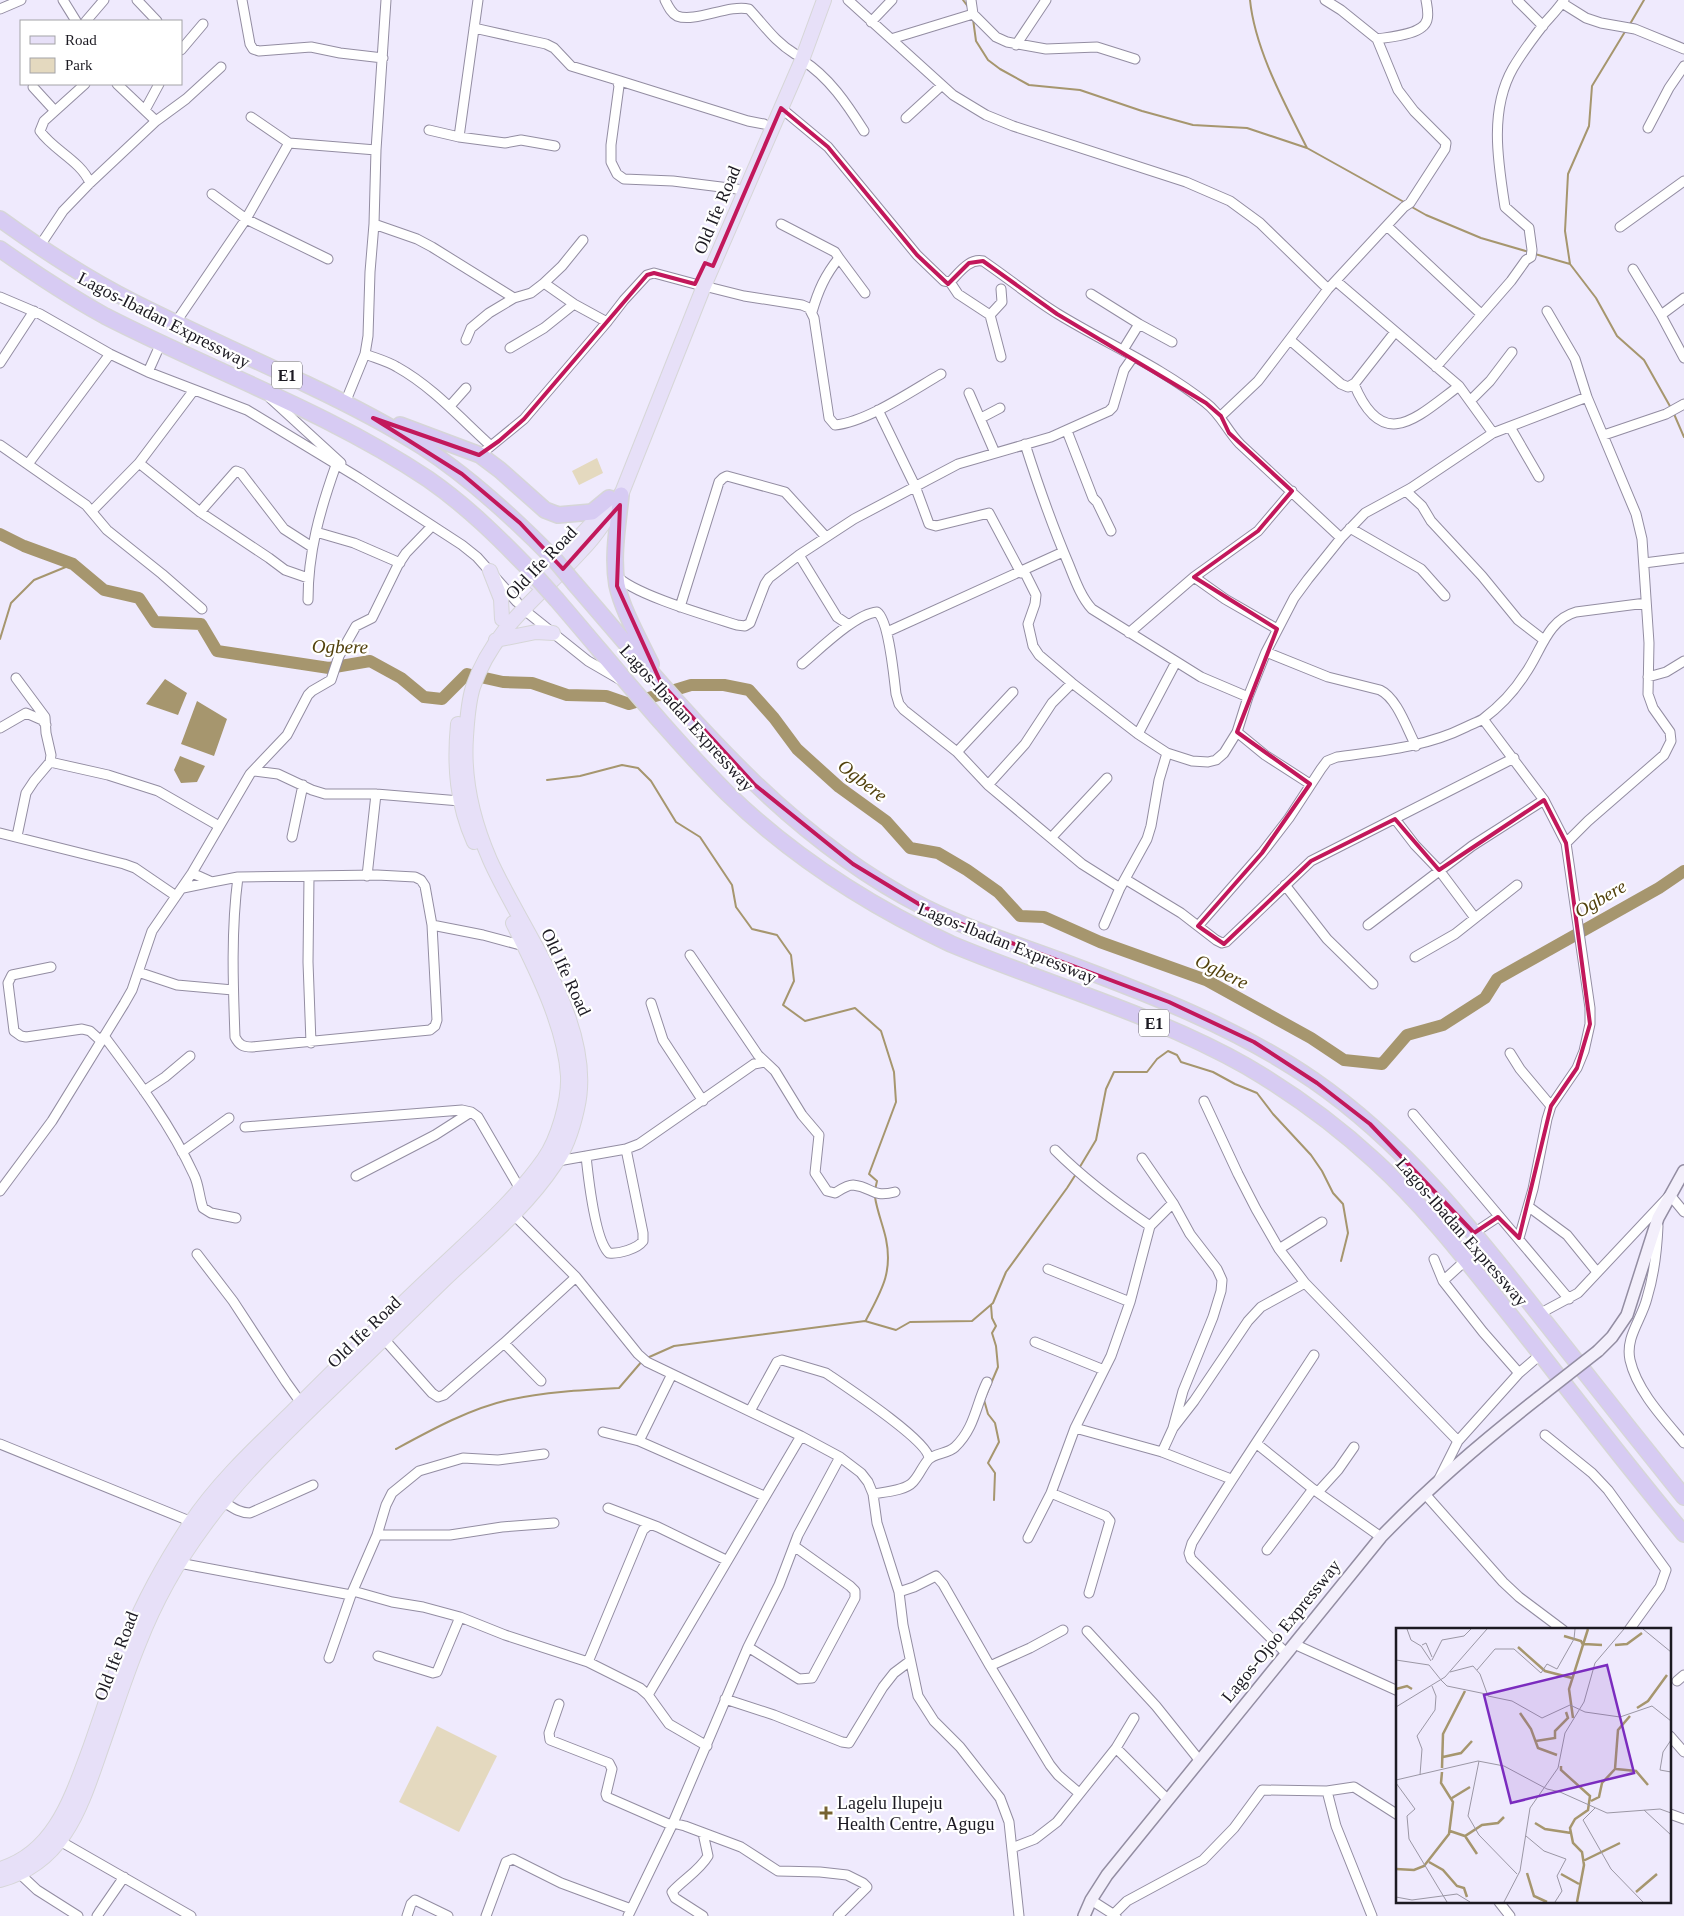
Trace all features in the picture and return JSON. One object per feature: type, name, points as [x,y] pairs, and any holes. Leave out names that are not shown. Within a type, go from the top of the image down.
[{"type":"highway","name":"Lagos-Ibadan Expressway","points":[[0,219],[39,247],[110,290],[346,403],[422,446],[462,474],[520,523],[555,560],[660,683],[756,785],[786,813],[853,864],[922,906],[964,925],[1169,1002],[1254,1042],[1317,1083],[1370,1124],[1423,1176],[1474,1233],[1684,1498]]},
{"type":"highway","name":"Lagos-Ibadan Expressway","points":[[0,249],[22,265],[105,315],[261,389],[357,438],[429,480],[473,514],[532,572],[728,794],[778,838],[822,871],[889,912],[951,944],[1171,1030],[1248,1067],[1290,1093],[1364,1150],[1416,1202],[1466,1260],[1684,1534]]},
{"type":"highway","points":[[373,418],[485,451],[500,470],[545,510],[558,515],[592,512],[615,497]]},
{"type":"highway","points":[[615,497],[616,574],[622,600],[660,683]]},
{"type":"main road","name":"Old Ife Road","points":[[0,1880],[20,1874],[45,1856],[60,1841],[80,1809],[139,1641],[179,1562],[222,1501],[276,1442],[302,1407],[520,1190],[552,1146],[563,1110],[568,1076],[563,1042],[536,959],[524,946],[482,862],[468,828],[460,801],[457,782],[456,744],[468,688],[488,635],[502,619],[582,551],[605,522],[700,285],[781,108],[815,0]]},
{"type":"main road","name":"Old Ife Road","points":[[709,264],[764,124],[824,0]]},
{"type":"main road","points":[[490,571],[501,599],[502,619]]},
{"type":"main road","name":"Old Ife Road","points":[[478,664],[520,605]]},
{"type":"main road","points":[[496,640],[536,632],[553,633]]},
{"type":"main road","name":"Old Ife Road","points":[[0,1869],[16,1864],[27,1857],[48,1837],[61,1818],[78,1781],[130,1636],[169,1557],[192,1522],[239,1464],[302,1407],[384,1339],[514,1214],[558,1161],[578,1107],[580,1073],[574,1035],[569,1020],[536,959],[490,860],[472,806],[466,744],[468,688]]},
{"type":"main road","name":"Lagos-Ojoo Expressway","points":[[1084,1916],[1091,1900],[1107,1875],[1381,1537],[1480,1443],[1612,1338],[1627,1315],[1658,1218],[1684,1171]]},
{"type":"street","points":[[0,9],[21,0]]},
{"type":"street","points":[[62,0],[75,20]]},
{"type":"street","points":[[87,20],[104,0]]},
{"type":"street","points":[[137,0],[155,20]]},
{"type":"street","points":[[242,0],[250,44],[253,49],[259,51],[311,47],[340,53],[383,58]]},
{"type":"street","points":[[346,403],[364,354],[368,336],[376,150],[386,0]]},
{"type":"street","points":[[459,137],[478,0]]},
{"type":"street","points":[[666,0],[672,13],[678,16],[694,16],[739,8],[749,9],[769,34],[782,46],[823,75],[848,105],[864,131]]},
{"type":"street","points":[[848,0],[941,86],[986,115],[1186,182],[1230,201],[1260,223],[1328,289]]},
{"type":"street","points":[[872,22],[892,0]]},
{"type":"street","points":[[971,0],[973,14],[996,37],[1016,45],[1046,49],[1097,47],[1134,59]]},
{"type":"street","points":[[1016,45],[1046,0]]},
{"type":"street","points":[[1221,416],[1258,381],[1328,289],[1407,205],[1445,149],[1446,143],[1414,111],[1398,90],[1376,39],[1341,10],[1325,0]]},
{"type":"street","points":[[1376,39],[1414,32],[1425,25],[1428,18],[1426,0]]},
{"type":"street","points":[[1518,0],[1543,26]]},
{"type":"street","points":[[1436,367],[1511,281],[1531,253],[1529,228],[1505,207],[1498,158],[1499,107],[1503,88],[1513,69],[1543,26],[1562,2],[1594,20],[1631,28],[1684,49]]},
{"type":"street","points":[[891,39],[973,14]]},
{"type":"street","points":[[182,47],[203,24]]},
{"type":"street","points":[[474,28],[546,44],[554,48],[571,66],[748,121],[764,124]]},
{"type":"street","points":[[1648,128],[1669,88],[1684,66]]},
{"type":"street","points":[[39,247],[63,211],[90,183],[156,121],[186,99],[221,67]]},
{"type":"street","points":[[617,80],[619,83],[618,101],[611,145],[611,162],[617,174],[624,179],[674,181],[737,190]]},
{"type":"street","points":[[84,85],[44,122],[40,130],[46,139],[87,177],[90,183]]},
{"type":"street","points":[[118,85],[156,121]]},
{"type":"street","points":[[144,110],[158,85]]},
{"type":"street","points":[[906,118],[941,86]]},
{"type":"street","points":[[33,87],[55,111]]},
{"type":"street","points":[[781,108],[828,147],[917,255],[937,275],[944,281],[950,282],[958,294],[990,315],[1001,357]]},
{"type":"street","points":[[251,117],[289,143],[376,150]]},
{"type":"street","points":[[429,130],[459,137],[505,143],[521,140],[555,146]]},
{"type":"street","points":[[176,322],[246,220],[289,143]]},
{"type":"street","points":[[1620,227],[1684,181]]},
{"type":"street","points":[[212,194],[246,220],[328,259]]},
{"type":"street","points":[[374,224],[432,247],[514,298]]},
{"type":"street","points":[[781,224],[835,252],[865,293]]},
{"type":"street","points":[[1387,226],[1481,314]]},
{"type":"street","points":[[466,340],[471,328],[490,313],[514,298],[531,293],[544,283],[562,266],[583,240]]},
{"type":"street","points":[[812,312],[820,287],[828,271],[839,258]]},
{"type":"street","points":[[950,282],[969,263],[978,260],[983,261],[1057,314],[1123,350],[1180,385],[1221,416],[1229,433],[1342,538]]},
{"type":"street","points":[[1632,269],[1684,358]]},
{"type":"street","points":[[364,354],[398,367],[450,406],[466,424],[485,451],[524,419],[608,322],[624,300],[647,275],[654,273],[744,296],[802,305],[809,308],[814,318],[819,361],[830,422],[835,425],[844,424],[878,410],[941,374]]},
{"type":"street","points":[[1336,280],[1459,386],[1493,433]]},
{"type":"street","points":[[544,283],[574,304],[608,322]]},
{"type":"street","points":[[990,315],[1002,302],[1001,289]]},
{"type":"street","points":[[1091,294],[1172,342]]},
{"type":"street","points":[[0,297],[34,311],[110,354],[148,372],[247,410],[359,478],[477,557],[520,605],[553,633],[588,661],[632,687]]},
{"type":"street","points":[[1661,316],[1684,298]]},
{"type":"street","points":[[510,348],[544,328],[574,304]]},
{"type":"street","points":[[0,363],[34,311]]},
{"type":"street","points":[[1547,311],[1575,359],[1587,397],[1636,514],[1642,539],[1644,563],[1649,643],[1648,677],[1650,702],[1670,732],[1671,741],[1664,755],[1588,821],[1566,843]]},
{"type":"street","points":[[1123,350],[1139,324]]},
{"type":"street","points":[[1290,340],[1341,384],[1348,387],[1354,384],[1395,332]]},
{"type":"street","points":[[148,372],[162,343]]},
{"type":"street","points":[[1470,401],[1490,381],[1512,352]]},
{"type":"street","points":[[28,464],[110,354]]},
{"type":"street","points":[[616,574],[626,583],[680,607],[745,626],[750,623],[765,584],[770,578],[799,555],[854,519],[958,464],[1067,431],[1109,411],[1113,408],[1124,370],[1133,357]]},
{"type":"street","points":[[1354,384],[1359,397],[1370,412],[1381,422],[1392,425],[1412,420],[1459,386]]},
{"type":"street","points":[[450,406],[466,388]]},
{"type":"street","points":[[261,389],[299,426],[359,478]]},
{"type":"street","points":[[92,511],[139,463],[194,390]]},
{"type":"street","points":[[969,393],[995,453]]},
{"type":"street","points":[[878,410],[915,486],[929,524],[932,525],[989,513],[1036,596],[1028,624],[1033,646],[1038,655],[1138,734],[1167,753],[1192,761],[1208,762],[1216,760],[1224,754],[1237,732],[1248,697],[1266,652],[1294,598],[1308,578],[1365,513],[1406,491],[1493,433],[1587,397]]},
{"type":"street","points":[[1604,435],[1666,414],[1684,404]]},
{"type":"street","points":[[981,418],[1000,408]]},
{"type":"street","points":[[1510,427],[1539,477]]},
{"type":"street","points":[[1067,431],[1092,498],[1097,502],[1111,531]]},
{"type":"street","points":[[1026,444],[1046,508],[1063,552],[1085,602],[1092,610],[1176,662],[1213,682],[1248,697]]},
{"type":"street","points":[[0,445],[86,504],[107,530],[202,609]]},
{"type":"street","points":[[139,463],[200,512],[285,570],[308,578]]},
{"type":"street","points":[[308,600],[308,578],[312,547],[320,511],[336,465]]},
{"type":"street","points":[[200,512],[236,471],[241,473],[284,529],[312,547]]},
{"type":"street","points":[[680,607],[720,482],[723,478],[728,476],[785,492],[826,538]]},
{"type":"street","points":[[1129,633],[1194,577],[1258,530],[1292,491]]},
{"type":"street","points":[[1406,491],[1422,506],[1431,520],[1476,569],[1518,620],[1544,640]]},
{"type":"street","points":[[0,1192],[52,1121],[132,990],[152,931],[183,888],[250,774],[273,751],[294,724],[308,695],[331,680],[356,626],[372,618],[406,553],[432,526]]},
{"type":"street","points":[[1350,528],[1421,569],[1445,596]]},
{"type":"street","points":[[316,532],[354,543],[400,563]]},
{"type":"street","points":[[887,632],[1063,552]]},
{"type":"street","points":[[799,555],[837,617],[849,625]]},
{"type":"street","points":[[1644,563],[1684,558]]},
{"type":"street","points":[[1194,577],[1226,599],[1277,629]]},
{"type":"street","points":[[1198,926],[1262,853],[1328,761],[1337,757],[1416,746],[1449,736],[1483,719],[1515,688],[1535,660],[1544,640],[1555,623],[1566,614],[1646,603]]},
{"type":"street","points":[[802,664],[849,625],[872,612],[881,614],[887,632],[899,704],[957,752],[988,785],[1082,864],[1120,888]]},
{"type":"street","points":[[1266,652],[1328,677],[1380,690],[1387,694],[1393,700],[1416,746]]},
{"type":"street","points":[[1648,677],[1666,672],[1684,661]]},
{"type":"street","points":[[1138,734],[1176,662]]},
{"type":"street","points":[[16,678],[45,717],[51,756],[50,762],[26,793],[18,836]]},
{"type":"street","points":[[988,785],[1025,744],[1052,703],[1072,683]]},
{"type":"street","points":[[957,752],[1013,692]]},
{"type":"street","points":[[0,728],[26,713],[42,720],[46,725]]},
{"type":"street","points":[[1483,719],[1544,800],[1566,843],[1590,1008],[1587,1039],[1577,1068],[1552,1106],[1547,1119],[1529,1207],[1519,1238]]},
{"type":"street","points":[[1237,732],[1265,755],[1310,784]]},
{"type":"street","points":[[270,772],[273,751]]},
{"type":"street","points":[[1104,925],[1120,888],[1147,838],[1159,780],[1167,753]]},
{"type":"street","points":[[1125,879],[1181,913],[1216,940],[1222,943],[1226,942],[1311,861],[1514,758]]},
{"type":"street","points":[[50,762],[108,775],[158,791],[219,826]]},
{"type":"street","points":[[254,771],[270,772],[287,777],[312,790],[325,794],[376,794],[460,801]]},
{"type":"street","points":[[1051,838],[1107,778]]},
{"type":"street","points":[[292,837],[303,785]]},
{"type":"street","points":[[367,876],[376,794]]},
{"type":"street","points":[[1368,925],[1472,846],[1544,800]]},
{"type":"street","points":[[1395,819],[1415,845],[1439,870],[1475,918]]},
{"type":"street","points":[[0,833],[124,864],[135,868],[176,896]]},
{"type":"street","points":[[192,873],[212,882]]},
{"type":"street","points":[[183,888],[238,877],[367,876],[415,877],[421,880],[425,886],[432,925],[437,1020],[435,1026],[430,1030],[311,1043],[252,1048],[239,1044],[235,1037],[233,990],[234,917],[238,877]]},
{"type":"street","points":[[309,877],[308,962],[311,1043]]},
{"type":"street","points":[[1415,957],[1455,934],[1517,885]]},
{"type":"street","points":[[1284,886],[1327,939],[1373,984]]},
{"type":"street","points":[[432,925],[483,935],[524,946]]},
{"type":"street","points":[[690,955],[758,1055],[775,1071],[802,1115],[818,1136],[814,1173],[827,1190],[835,1193],[853,1185],[880,1195],[896,1192]]},
{"type":"street","points":[[50,967],[12,975],[9,978],[14,1031],[26,1037],[82,1029],[90,1031],[102,1039],[144,1091],[182,1152],[195,1176],[203,1208],[211,1213],[236,1218]]},
{"type":"street","points":[[138,972],[177,985],[233,990]]},
{"type":"street","points":[[651,1003],[663,1040],[703,1101]]},
{"type":"street","points":[[1510,1053],[1520,1070],[1552,1106]]},
{"type":"street","points":[[754,1064],[758,1055]]},
{"type":"street","points":[[144,1091],[165,1077],[190,1056]]},
{"type":"street","points":[[558,1161],[626,1149],[639,1144],[754,1064],[765,1062]]},
{"type":"street","points":[[1204,1101],[1238,1174],[1280,1249],[1305,1283],[1458,1441]]},
{"type":"street","points":[[245,1127],[453,1110],[471,1112],[478,1117],[520,1190]]},
{"type":"street","points":[[356,1176],[435,1136],[471,1112]]},
{"type":"street","points":[[1413,1114],[1569,1299]]},
{"type":"street","points":[[182,1152],[229,1118]]},
{"type":"street","points":[[586,1156],[590,1196],[595,1216],[604,1246],[609,1253],[614,1254],[637,1247],[643,1241],[626,1149]]},
{"type":"street","points":[[1055,1150],[1076,1171],[1150,1226]]},
{"type":"street","points":[[1142,1158],[1190,1234],[1217,1269],[1222,1280],[1221,1291],[1213,1316],[1183,1391],[1173,1428],[1162,1452]]},
{"type":"street","points":[[1539,1314],[1569,1299],[1578,1292],[1670,1196],[1684,1212]]},
{"type":"street","points":[[1028,1538],[1051,1493],[1075,1428],[1104,1370],[1130,1302],[1150,1226],[1172,1203]]},
{"type":"street","points":[[1529,1207],[1567,1235],[1597,1272]]},
{"type":"street","points":[[514,1214],[576,1277],[638,1354],[647,1362],[801,1436],[840,1457],[861,1473],[868,1482],[873,1494],[877,1523],[899,1592],[910,1661],[918,1696],[934,1721],[960,1747],[1000,1798],[1009,1822],[1019,1916]]},
{"type":"street","points":[[1474,1233],[1498,1216]]},
{"type":"street","points":[[1658,1218],[1657,1247],[1647,1300],[1631,1338],[1630,1358],[1635,1376],[1641,1388],[1684,1443]]},
{"type":"street","points":[[1280,1249],[1322,1222]]},
{"type":"street","points":[[197,1254],[233,1301],[302,1407]]},
{"type":"street","points":[[1434,1259],[1443,1281],[1483,1332],[1519,1373]]},
{"type":"street","points":[[1443,1281],[1466,1260]]},
{"type":"street","points":[[1048,1269],[1130,1302]]},
{"type":"street","points":[[384,1339],[432,1393],[438,1397],[444,1395],[504,1343],[576,1277]]},
{"type":"street","points":[[1173,1428],[1260,1307],[1305,1283]]},
{"type":"street","points":[[1035,1342],[1104,1370]]},
{"type":"street","points":[[504,1343],[541,1381]]},
{"type":"street","points":[[1438,1482],[1458,1441],[1519,1373],[1541,1354]]},
{"type":"street","points":[[1314,1355],[1231,1479],[1192,1543],[1189,1553],[1191,1560],[1290,1648],[1396,1689]]},
{"type":"street","points":[[750,1411],[777,1362],[782,1360],[826,1373],[894,1421],[926,1448],[929,1458]]},
{"type":"street","points":[[640,1441],[672,1374]]},
{"type":"street","points":[[873,1494],[908,1486],[913,1482],[929,1458],[948,1452],[962,1439],[976,1416],[980,1396],[987,1382]]},
{"type":"street","points":[[1075,1428],[1162,1452],[1231,1479]]},
{"type":"street","points":[[603,1432],[640,1441],[764,1496]]},
{"type":"street","points":[[1545,1435],[1592,1473],[1608,1490],[1666,1570],[1660,1587],[1630,1628]]},
{"type":"street","points":[[648,1695],[726,1560],[801,1436]]},
{"type":"street","points":[[0,1444],[192,1522]]},
{"type":"street","points":[[1256,1444],[1381,1537]]},
{"type":"street","points":[[1267,1550],[1316,1490],[1338,1470],[1354,1447]]},
{"type":"street","points":[[329,1658],[352,1593],[377,1535],[388,1499],[392,1493],[419,1471],[464,1458],[498,1460],[544,1454]]},
{"type":"street","points":[[486,1916],[506,1862],[513,1859],[629,1912],[672,1824],[748,1647],[779,1585],[794,1546],[840,1457]]},
{"type":"street","points":[[222,1501],[235,1510],[250,1513],[313,1485]]},
{"type":"street","points":[[1051,1493],[1106,1516],[1110,1521],[1089,1593]]},
{"type":"street","points":[[1425,1494],[1503,1582],[1519,1597],[1560,1628]]},
{"type":"street","points":[[608,1508],[650,1524],[726,1560]]},
{"type":"street","points":[[377,1535],[450,1535],[502,1527],[554,1523]]},
{"type":"street","points":[[588,1662],[643,1530],[650,1524]]},
{"type":"street","points":[[748,1647],[799,1679],[812,1678],[855,1598],[855,1591],[850,1586],[794,1546]]},
{"type":"street","points":[[179,1562],[352,1593],[423,1607],[460,1617],[588,1662],[640,1688],[648,1695],[669,1724],[707,1746]]},
{"type":"street","points":[[899,1592],[936,1576],[943,1584],[1050,1765],[1058,1775],[1079,1793]]},
{"type":"street","points":[[378,1656],[437,1672],[460,1617]]},
{"type":"street","points":[[990,1666],[1030,1648],[1063,1630]]},
{"type":"street","points":[[1087,1631],[1156,1706],[1200,1761]]},
{"type":"street","points":[[726,1699],[774,1715],[842,1742],[849,1742],[883,1687],[894,1673],[910,1661]]},
{"type":"street","points":[[559,1704],[549,1733],[550,1740],[610,1763],[612,1768],[606,1794],[608,1797],[672,1824],[741,1847],[778,1871],[847,1875],[863,1883],[867,1887],[838,1916]]},
{"type":"street","points":[[1012,1848],[1035,1839],[1057,1822],[1116,1748],[1134,1718]]},
{"type":"street","points":[[1672,1738],[1684,1752]]},
{"type":"street","points":[[1116,1748],[1168,1800]]},
{"type":"street","points":[[1091,1900],[1114,1915],[1126,1900],[1204,1860],[1234,1828],[1262,1790],[1327,1791],[1354,1787],[1396,1814]]},
{"type":"street","points":[[1327,1791],[1336,1826],[1372,1916]]},
{"type":"street","points":[[1672,1815],[1684,1819]]},
{"type":"street","points":[[703,1833],[708,1856],[702,1867],[684,1879],[672,1892],[675,1898],[703,1916]]},
{"type":"street","points":[[60,1841],[187,1915]]},
{"type":"street","points":[[20,1874],[37,1890],[78,1916]]},
{"type":"street","points":[[97,1916],[124,1877]]},
{"type":"street","points":[[407,1916],[414,1900],[448,1916]]},
{"type":"street","points":[[1501,1904],[1510,1916]]},
{"type":"highlighted area","points":[[781,108],[828,147],[917,255],[948,284],[969,263],[983,261],[1057,314],[1206,403],[1221,416],[1229,433],[1292,491],[1258,531],[1194,577],[1277,629],[1237,732],[1310,784],[1262,853],[1198,926],[1224,944],[1311,861],[1395,819],[1439,870],[1544,800],[1566,843],[1590,1024],[1577,1068],[1551,1106],[1519,1238],[1498,1217],[1474,1233],[1370,1124],[1317,1083],[1254,1042],[1169,1002],[964,925],[922,906],[853,864],[755,785],[661,683],[617,586],[620,505],[563,569],[520,523],[462,474],[373,418],[479,455],[499,441],[524,419],[647,275],[654,273],[695,284],[705,263],[713,266]]},
{"type":"green space","points":[[597,458],[603,473],[579,485],[572,471]]},
{"type":"green space","points":[[437,1726],[497,1756],[459,1832],[399,1802]]},
{"type":"shaded area","points":[[165,679],[187,693],[178,715],[146,704]]},
{"type":"shaded area","points":[[197,701],[227,719],[214,756],[181,744]]},
{"type":"shaded area","points":[[180,756],[205,766],[197,782],[181,783],[174,770]]},
{"type":"waterway","points":[[963,0],[969,8]]},
{"type":"waterway","points":[[1250,0],[1253,19],[1264,57],[1307,148]]},
{"type":"waterway","points":[[1630,24],[1644,0]]},
{"type":"waterway","points":[[973,19],[976,41],[988,60],[1029,85],[1080,90],[1142,111],[1193,125],[1247,128],[1307,148],[1404,202]]},
{"type":"waterway","points":[[1570,264],[1565,231],[1568,174],[1589,126],[1592,86],[1626,30]]},
{"type":"waterway","points":[[1410,206],[1426,215],[1481,238],[1529,252]]},
{"type":"waterway","points":[[1535,254],[1570,264],[1596,298],[1617,336],[1644,360],[1671,408]]},
{"type":"waterway","points":[[1674,414],[1684,437]]},
{"type":"waterway","name":"Ogbere","points":[[0,534],[24,546],[73,564],[104,590],[139,598],[155,622],[201,624],[217,651],[329,668],[370,661],[401,678],[424,697],[442,699],[467,674],[503,682],[532,683],[567,695],[606,696],[629,704],[691,685],[724,685],[749,690],[774,718],[797,749],[839,787],[886,821],[910,848],[938,853],[967,870],[998,892],[1020,916],[1044,917],[1100,942],[1206,980],[1311,1038],[1344,1060],[1382,1064],[1407,1035],[1443,1025],[1485,998],[1497,979],[1659,888],[1684,871]]},
{"type":"waterway","points":[[0,639],[11,603],[34,580],[73,564]]},
{"type":"waterway","points":[[547,780],[580,776],[622,765],[638,768],[651,781],[676,822],[700,837],[732,885],[736,907],[752,929],[777,935],[791,955],[794,981],[783,1005],[805,1021],[855,1008],[881,1031],[894,1072],[896,1102],[869,1174],[877,1181],[875,1190]]},
{"type":"waterway","points":[[1078,1170],[1096,1140],[1106,1089],[1114,1072],[1147,1072],[1157,1059],[1168,1051],[1177,1055],[1181,1062],[1213,1072],[1257,1093],[1273,1114],[1311,1155],[1322,1171],[1333,1193],[1343,1204],[1348,1233],[1341,1261]]},
{"type":"waterway","points":[[647,1358],[674,1346],[865,1321],[896,1330],[910,1322],[972,1321],[993,1303],[1006,1272],[1076,1174]]},
{"type":"waterway","points":[[866,1320],[884,1281],[888,1262],[886,1239],[875,1197]]},
{"type":"waterway","points":[[991,1305],[992,1318],[996,1326],[992,1333],[996,1346],[998,1367],[984,1400],[988,1414],[995,1423],[999,1442],[988,1463],[995,1473],[994,1500]]},
{"type":"waterway","points":[[396,1449],[451,1421],[493,1404],[550,1393],[619,1388],[643,1360]]},
{"type":"place","name":"Lagelu Ilupeju Health Centre, Agugu","points":[[826,1813]]}]
